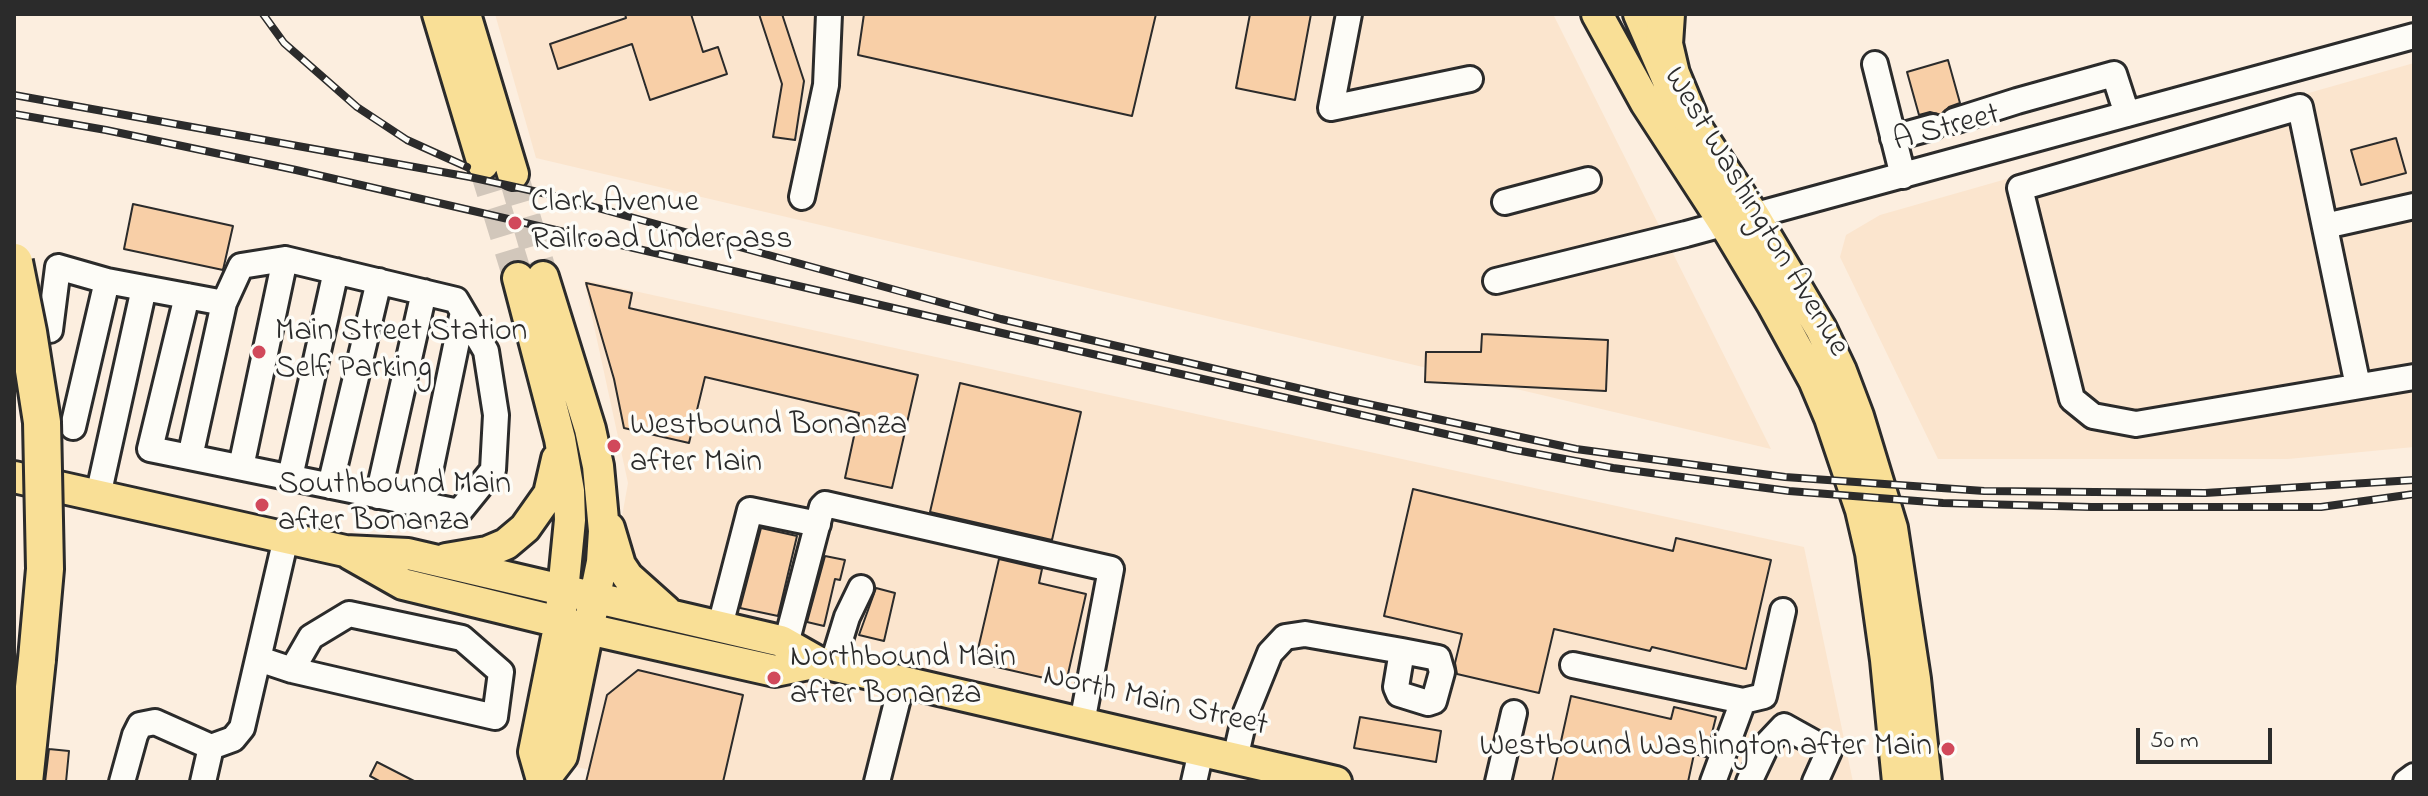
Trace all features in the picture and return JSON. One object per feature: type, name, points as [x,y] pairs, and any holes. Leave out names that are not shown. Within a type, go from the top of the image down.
[{"type":"highway","points":[[1666,14],[1664,44],[1671,74],[1688,115]]},
{"type":"highway","points":[[14,262],[42,422],[45,521],[44,582],[24,782]]},
{"type":"main road","points":[[438,14],[483,164]]},
{"type":"main road","points":[[465,14],[513,174]]},
{"type":"main road","name":"West Washington Avenue","points":[[1597,14],[1646,103],[1724,223],[1814,380],[1843,453],[1861,510],[1876,584],[1904,780]]},
{"type":"main road","name":"West Washington Avenue","points":[[1639,14],[1672,90],[1754,216],[1821,329],[1841,371],[1872,457],[1892,528],[1915,679],[1904,780]]},
{"type":"main road","points":[[542,781],[562,756],[577,610],[560,439],[531,277],[590,429],[598,466],[603,511],[602,562],[577,610]]},
{"type":"main road","points":[[437,561],[487,552],[506,544],[525,528],[549,494],[560,439]]},
{"type":"main road","name":"North Main Street","points":[[14,477],[345,551],[408,554],[437,561],[577,610],[775,671],[825,664]]},
{"type":"main road","points":[[603,511],[620,565],[634,584],[671,615]]},
{"type":"main road","name":"North Main Street","points":[[345,551],[403,584],[577,610],[671,615],[786,644],[825,664],[1235,759],[1301,778],[1336,782]]},
{"type":"street","points":[[802,197],[826,85],[829,14]]},
{"type":"street","points":[[1349,14],[1331,108],[1470,79]]},
{"type":"street","name":"A Street","points":[[1496,281],[1754,216],[2414,36]]},
{"type":"street","points":[[1875,64],[1903,176]]},
{"type":"street","points":[[1893,138],[2114,74],[2127,114]]},
{"type":"street","points":[[2017,101],[2027,142]]},
{"type":"street","points":[[2358,386],[2300,107],[2020,188],[2072,399],[2093,416],[2136,424],[2414,377]]},
{"type":"street","points":[[1505,202],[1588,180]]},
{"type":"street","points":[[2325,226],[2414,206]]},
{"type":"street","points":[[241,467],[285,259]]},
{"type":"street","points":[[187,296],[150,449],[459,512],[493,470],[496,415],[486,351],[456,300],[285,259],[241,266],[224,303],[190,457]]},
{"type":"street","points":[[50,330],[58,267],[107,281],[224,303]]},
{"type":"street","points":[[290,477],[336,271]]},
{"type":"street","points":[[73,427],[107,281]]},
{"type":"street","points":[[330,486],[379,281]]},
{"type":"street","points":[[98,496],[144,288]]},
{"type":"street","points":[[378,496],[424,292]]},
{"type":"street","points":[[423,505],[463,312]]},
{"type":"street","points":[[786,644],[822,507],[827,505],[1111,569],[1082,723]]},
{"type":"street","points":[[720,626],[750,510],[818,524]]},
{"type":"street","points":[[122,782],[140,725],[155,722],[211,747],[233,739],[242,728],[286,538]]},
{"type":"street","points":[[825,664],[861,588]]},
{"type":"street","points":[[1573,665],[1743,701],[1764,696],[1783,611]]},
{"type":"street","points":[[259,659],[292,670],[495,717],[501,672],[462,638],[349,614],[311,637],[292,670]]},
{"type":"street","points":[[1235,759],[1245,715],[1270,653],[1285,637],[1305,634],[1402,651]]},
{"type":"street","points":[[877,782],[902,682]]},
{"type":"street","points":[[1713,782],[1743,701]]},
{"type":"street","points":[[1498,782],[1514,713]]},
{"type":"street","points":[[1749,782],[1767,744],[1784,726],[1829,751],[1815,782]]},
{"type":"street","points":[[203,782],[211,747]]},
{"type":"street","points":[[1194,782],[1201,751]]},
{"type":"street","points":[[2406,782],[2414,776]]},
{"type":"shaded area","points":[[495,14],[1553,14],[1771,449],[536,158]]},
{"type":"shaded area","points":[[2414,63],[2414,447],[2288,459],[1938,459],[1840,257],[1846,235],[1880,215]]},
{"type":"shaded area","points":[[584,280],[1804,547],[1853,782],[640,782],[577,767],[628,483]]},
{"type":"building","points":[[625,14],[691,14],[703,52],[718,47],[727,74],[650,100],[632,44],[558,69],[550,44],[626,18]]},
{"type":"building","points":[[759,14],[782,14],[804,81],[795,140],[773,137],[782,84]]},
{"type":"building","points":[[864,14],[1156,14],[1132,116],[858,55]]},
{"type":"building","points":[[1250,14],[1311,14],[1295,100],[1236,88]]},
{"type":"building","points":[[1948,60],[1960,103],[1949,107],[1941,115],[1930,112],[1919,115],[1907,72]]},
{"type":"building","points":[[2396,138],[2406,173],[2361,185],[2351,150]]},
{"type":"building","points":[[133,204],[233,226],[223,270],[124,249]]},
{"type":"building","points":[[586,283],[632,293],[629,308],[918,375],[892,488],[845,478],[859,413],[705,377],[689,443],[624,428],[614,379]]},
{"type":"building","points":[[1482,334],[1608,340],[1606,391],[1425,382],[1426,352],[1481,352]]},
{"type":"building","points":[[960,383],[1081,412],[1052,540],[930,512]]},
{"type":"building","points":[[1413,489],[1673,551],[1676,538],[1771,560],[1746,669],[1554,629],[1539,693],[1457,674],[1455,663],[1462,634],[1384,616]]},
{"type":"building","points":[[761,528],[797,536],[778,616],[740,608]]},
{"type":"building","points":[[825,556],[845,560],[840,580],[835,579],[824,626],[807,622]]},
{"type":"building","points":[[999,559],[1042,569],[1039,583],[1086,594],[1066,683],[975,662]]},
{"type":"building","points":[[876,588],[895,593],[884,641],[859,635]]},
{"type":"building","points":[[638,670],[743,695],[723,782],[586,782],[607,695]]},
{"type":"building","points":[[1571,696],[1671,719],[1674,707],[1716,717],[1706,757],[1694,754],[1688,782],[1552,782]]},
{"type":"building","points":[[1360,717],[1441,731],[1436,762],[1354,748]]},
{"type":"building","points":[[49,749],[69,751],[66,782],[45,782]]},
{"type":"building","points":[[377,762],[416,782],[381,782],[370,776]]},
{"type":"tunnel","points":[[483,164],[518,278]]},
{"type":"tunnel","points":[[513,174],[543,277]]},
{"type":"railway","points":[[263,14],[284,43],[357,107],[407,140],[467,167]]},
{"type":"railway","points":[[14,95],[470,177],[547,194],[1001,319],[1576,449],[1785,477],[1984,491],[2205,493],[2414,480]]},
{"type":"railway","points":[[14,114],[296,170],[1516,450],[1613,468],[1789,491],[1943,503],[2091,507],[2321,507],[2414,494]]},
{"type":"place","name":"Clark Avenue Railroad Underpass","points":[[515,223]]},
{"type":"place","name":"Main Street Station Self Parking","points":[[259,352]]},
{"type":"place","name":"Westbound Bonanza after Main","points":[[614,446]]},
{"type":"place","name":"Southbound Main after Bonanza","points":[[262,505]]},
{"type":"place","name":"Northbound Main after Bonanza","points":[[774,678]]},
{"type":"place","name":"Westbound Washington after Main","points":[[1948,749]]}]
